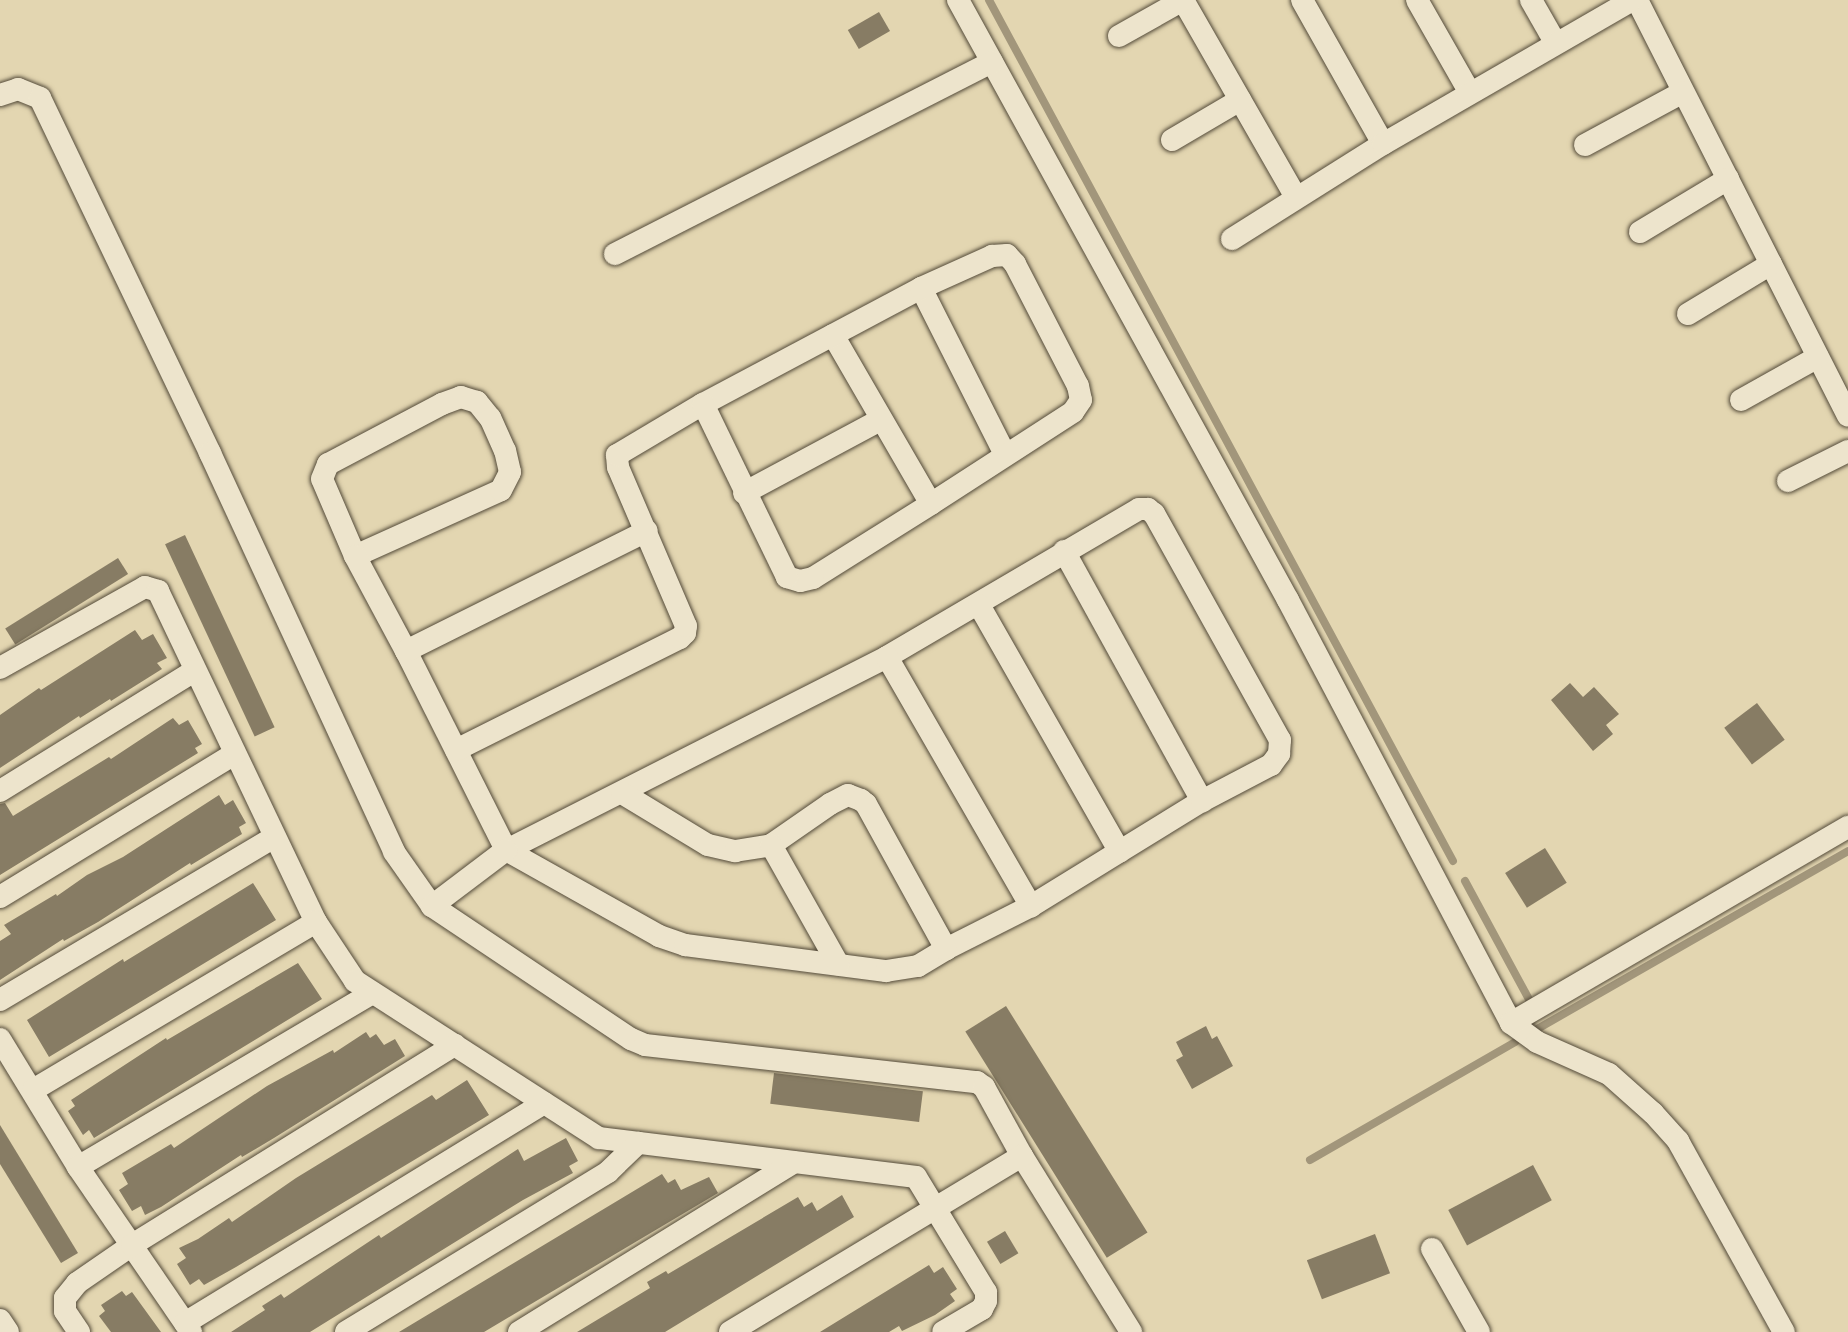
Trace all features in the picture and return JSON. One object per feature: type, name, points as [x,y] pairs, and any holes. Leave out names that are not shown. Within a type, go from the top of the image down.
[{"type":"street","points":[[958,0],[1288,600],[1511,1023],[1537,1042],[1609,1074],[1653,1113],[1678,1141],[1784,1332]]},
{"type":"street","points":[[1119,36],[1183,0],[1296,197]]},
{"type":"street","points":[[1302,0],[1383,144]]},
{"type":"street","points":[[1417,0],[1470,93]]},
{"type":"street","points":[[1531,0],[1555,42]]},
{"type":"street","points":[[1232,239],[1383,144],[1555,42],[1634,0],[1848,416]]},
{"type":"street","points":[[615,254],[992,62]]},
{"type":"street","points":[[0,94],[18,89],[40,98],[210,453],[394,852],[432,906],[631,1039],[645,1045],[977,1082],[984,1087],[1022,1156],[1131,1332]]},
{"type":"street","points":[[1585,145],[1683,92]]},
{"type":"street","points":[[1172,140],[1240,99]]},
{"type":"street","points":[[1640,232],[1728,179]]},
{"type":"street","points":[[456,750],[680,638],[685,633],[686,626],[618,467],[617,455],[704,404],[921,288],[992,256],[1007,255],[1015,264],[1078,386],[1081,400],[1073,412],[931,504],[813,578],[800,581],[787,577],[744,493],[704,404]]},
{"type":"street","points":[[1688,314],[1771,264]]},
{"type":"street","points":[[921,288],[1005,454]]},
{"type":"street","points":[[833,335],[880,420],[931,504]]},
{"type":"street","points":[[1741,400],[1818,357]]},
{"type":"street","points":[[355,556],[501,490],[510,472],[506,451],[490,418],[477,402],[461,398],[442,404],[328,464],[322,479],[355,556],[406,651],[506,850],[668,939],[685,945],[886,971],[918,966],[946,949],[1031,906],[1202,801],[1271,765],[1279,754],[1280,740],[1155,514],[1148,509],[1139,509],[1064,551],[979,605],[888,657],[506,850],[432,906]]},
{"type":"street","points":[[744,493],[880,420]]},
{"type":"street","points":[[1788,482],[1848,451]]},
{"type":"street","points":[[406,651],[647,531]]},
{"type":"street","points":[[1064,551],[1202,801]]},
{"type":"street","points":[[0,668],[145,587],[158,591],[194,671],[316,922],[355,981],[599,1138],[916,1177],[986,1292],[986,1301],[982,1309],[944,1332]]},
{"type":"street","points":[[979,605],[1120,852]]},
{"type":"street","points":[[888,657],[1031,906]]},
{"type":"street","points":[[0,791],[194,671]]},
{"type":"street","points":[[0,897],[234,754]]},
{"type":"street","points":[[622,793],[708,845],[735,851],[771,845],[830,804],[848,795],[861,800],[866,804],[946,949]]},
{"type":"street","points":[[1511,1023],[1848,827]]},
{"type":"street","points":[[0,1000],[274,837]]},
{"type":"street","points":[[771,845],[838,964]]},
{"type":"street","points":[[33,1090],[316,922]]},
{"type":"street","points":[[78,1167],[372,993]]},
{"type":"street","points":[[0,1039],[78,1167],[188,1327],[544,1103]]},
{"type":"street","points":[[79,1332],[64,1311],[64,1298],[77,1283],[132,1245],[455,1046]]},
{"type":"street","points":[[346,1332],[608,1172],[638,1143]]},
{"type":"street","points":[[730,1332],[1022,1156]]},
{"type":"street","points":[[519,1332],[794,1162]]},
{"type":"street","points":[[1432,1249],[1479,1332]]},
{"type":"street","points":[[0,1320],[8,1332]]},
{"type":"building","points":[[879,12],[890,31],[859,49],[848,30]]},
{"type":"building","points":[[185,535],[275,727],[255,736],[165,544]]},
{"type":"building","points":[[118,558],[128,574],[15,645],[5,628]]},
{"type":"building","points":[[135,630],[142,640],[153,634],[167,658],[157,663],[162,669],[111,701],[110,699],[80,718],[79,716],[0,768],[0,715],[39,688],[41,690]]},
{"type":"building","points":[[1570,683],[1583,697],[1594,687],[1619,714],[1606,725],[1613,734],[1593,751],[1551,700]]},
{"type":"building","points":[[1757,703],[1785,740],[1752,764],[1724,728]]},
{"type":"building","points":[[173,718],[179,725],[188,720],[202,744],[195,748],[198,753],[0,875],[0,804],[5,803],[13,816],[109,757],[111,759]]},
{"type":"building","points":[[219,795],[225,805],[233,800],[246,823],[239,827],[242,834],[191,865],[190,863],[98,922],[64,941],[63,939],[0,980],[0,941],[11,934],[4,925],[56,894],[57,896],[87,875],[123,857]]},
{"type":"building","points":[[1545,848],[1567,883],[1527,908],[1505,873]]},
{"type":"building","points":[[253,883],[276,920],[49,1057],[27,1020],[123,959],[124,962]]},
{"type":"building","points":[[298,963],[322,999],[94,1138],[89,1130],[83,1135],[68,1111],[75,1106],[71,1100],[166,1038],[167,1040]]},
{"type":"building","points":[[1006,1006],[1147,1232],[1107,1258],[965,1031]]},
{"type":"building","points":[[1206,1026],[1212,1039],[1217,1036],[1233,1066],[1192,1089],[1176,1060],[1183,1056],[1176,1042]]},
{"type":"building","points":[[366,1032],[370,1038],[376,1034],[384,1045],[395,1039],[405,1056],[274,1138],[242,1157],[241,1155],[161,1207],[145,1215],[141,1206],[132,1211],[119,1190],[128,1184],[122,1173],[171,1144],[174,1148],[267,1086],[333,1050],[334,1053]]},
{"type":"building","points":[[774,1073],[923,1091],[919,1122],[770,1104]]},
{"type":"building","points":[[467,1080],[489,1115],[236,1267],[204,1285],[199,1279],[190,1285],[177,1264],[186,1258],[179,1248],[198,1239],[229,1218],[232,1222],[296,1178],[432,1095],[436,1100]]},
{"type":"building","points":[[0,1125],[78,1253],[61,1263],[0,1164]]},
{"type":"building","points":[[566,1138],[578,1161],[569,1166],[573,1173],[523,1200],[310,1332],[231,1332],[265,1310],[262,1306],[281,1294],[284,1298],[379,1235],[381,1238],[518,1149],[524,1161]]},
{"type":"building","points":[[1533,1165],[1552,1200],[1467,1245],[1448,1210]]},
{"type":"building","points":[[662,1174],[668,1183],[675,1179],[681,1190],[709,1177],[718,1193],[484,1332],[399,1332]]},
{"type":"building","points":[[842,1195],[854,1217],[665,1332],[577,1332],[650,1288],[647,1282],[666,1271],[668,1274],[798,1197],[804,1207],[812,1202],[817,1211]]},
{"type":"building","points":[[1005,1231],[1018,1253],[1000,1264],[987,1242]]},
{"type":"building","points":[[1375,1234],[1390,1273],[1322,1299],[1307,1260]]},
{"type":"building","points":[[929,1265],[934,1273],[943,1267],[957,1289],[950,1294],[955,1301],[935,1315],[902,1331],[899,1326],[889,1332],[820,1332]]},
{"type":"building","points":[[122,1291],[126,1296],[132,1292],[161,1332],[111,1332],[99,1316],[105,1311],[101,1305]]},
{"type":"waterway","points":[[989,0],[1453,861]]},
{"type":"waterway","points":[[1532,1032],[1848,851]]},
{"type":"waterway","points":[[1465,881],[1531,1003]]},
{"type":"waterway","points":[[1310,1160],[1515,1042]]}]
